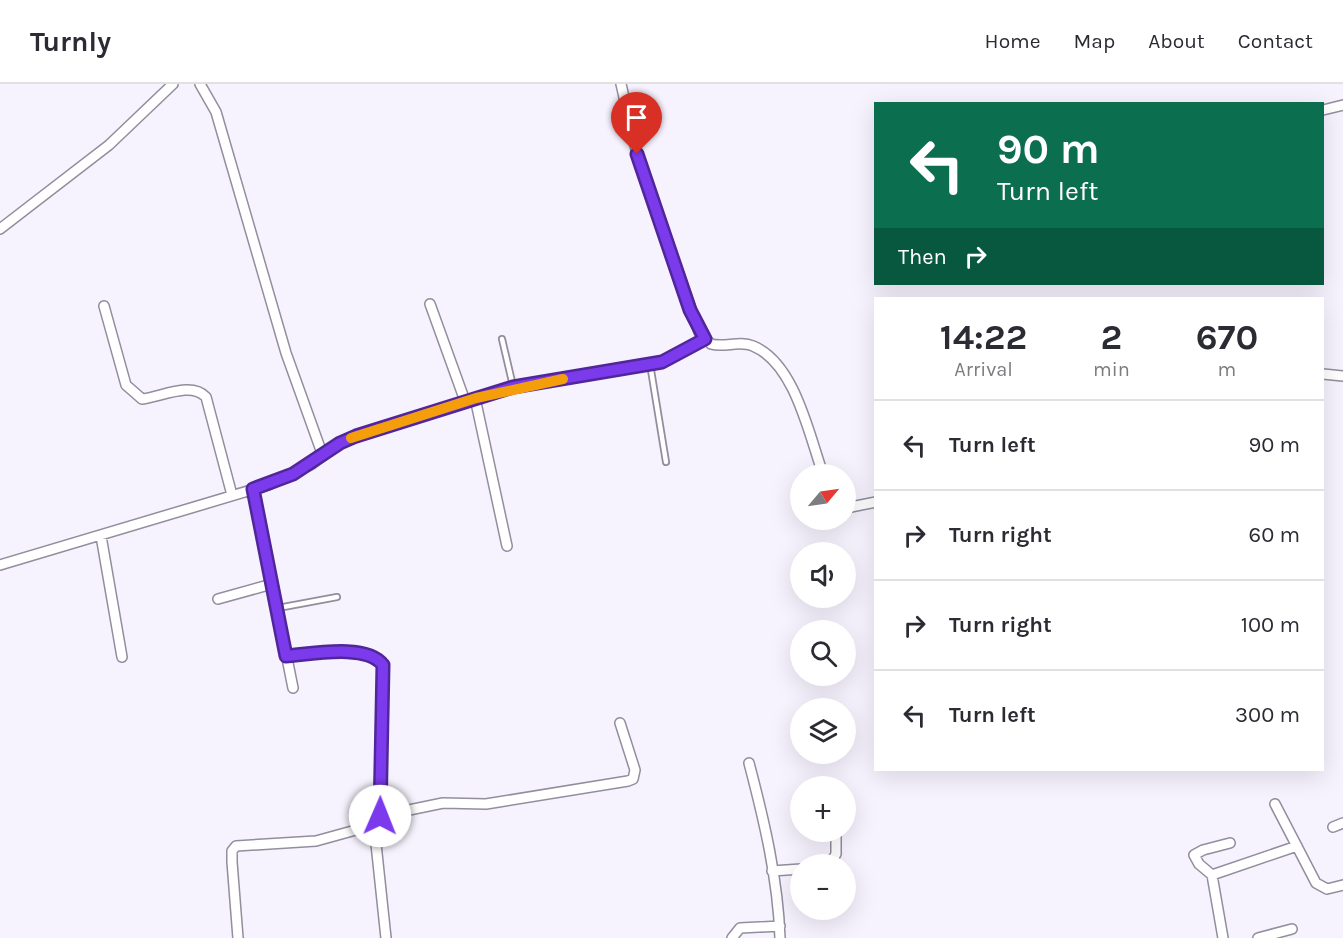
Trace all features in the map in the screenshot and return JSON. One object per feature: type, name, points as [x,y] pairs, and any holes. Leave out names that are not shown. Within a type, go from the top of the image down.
[{"type":"street","points":[[0,229],[109,144],[173,84]]},
{"type":"street","points":[[200,84],[216,112],[286,352],[323,456]]},
{"type":"street","points":[[621,84],[637,154],[690,310],[705,339],[718,346],[741,343],[752,345],[780,368],[796,395],[820,464]]},
{"type":"street","points":[[1324,110],[1343,105]]},
{"type":"street","points":[[430,304],[465,401]]},
{"type":"street","points":[[104,306],[126,386],[133,394],[142,399],[191,388],[200,390],[206,397],[232,495]]},
{"type":"street","points":[[0,565],[253,489],[293,474],[356,436],[465,401],[513,387],[650,364],[679,355],[705,339]]},
{"type":"street","points":[[1324,374],[1343,376]]},
{"type":"street","points":[[476,398],[507,546]]},
{"type":"street","points":[[253,489],[293,688]]},
{"type":"street","points":[[856,506],[874,502]]},
{"type":"street","points":[[101,536],[122,657]]},
{"type":"street","points":[[218,599],[272,584]]},
{"type":"street","points":[[286,656],[348,651],[379,659],[383,665],[380,816],[374,825],[386,938]]},
{"type":"street","points":[[380,816],[443,803],[486,804],[628,782],[633,779],[635,770],[620,723]]},
{"type":"street","points":[[749,763],[767,836],[780,938]]},
{"type":"street","points":[[1275,804],[1321,888],[1327,889],[1343,885]]},
{"type":"street","points":[[1333,827],[1343,823]]},
{"type":"street","points":[[238,938],[232,862],[232,852],[236,846],[316,841],[374,825]]},
{"type":"street","points":[[1223,938],[1212,875],[1199,864],[1194,855],[1203,850],[1230,843]]},
{"type":"street","points":[[1212,875],[1297,846]]},
{"type":"street","points":[[772,871],[790,870]]},
{"type":"street","points":[[732,938],[740,928],[780,926]]},
{"type":"street","points":[[1258,938],[1292,929]]},
{"type":"lane","points":[[502,339],[513,387]]},
{"type":"lane","points":[[650,364],[666,462]]},
{"type":"lane","points":[[277,608],[337,597]]},
{"type":"slow traffic","points":[[351,438],[513,387],[563,379]]},
{"type":"route","points":[[380,816],[383,665],[379,659],[348,651],[286,656],[253,489],[293,474],[312,464],[340,443],[356,436],[513,387],[662,362],[679,355],[705,339],[699,332],[690,310],[637,154]]}]
